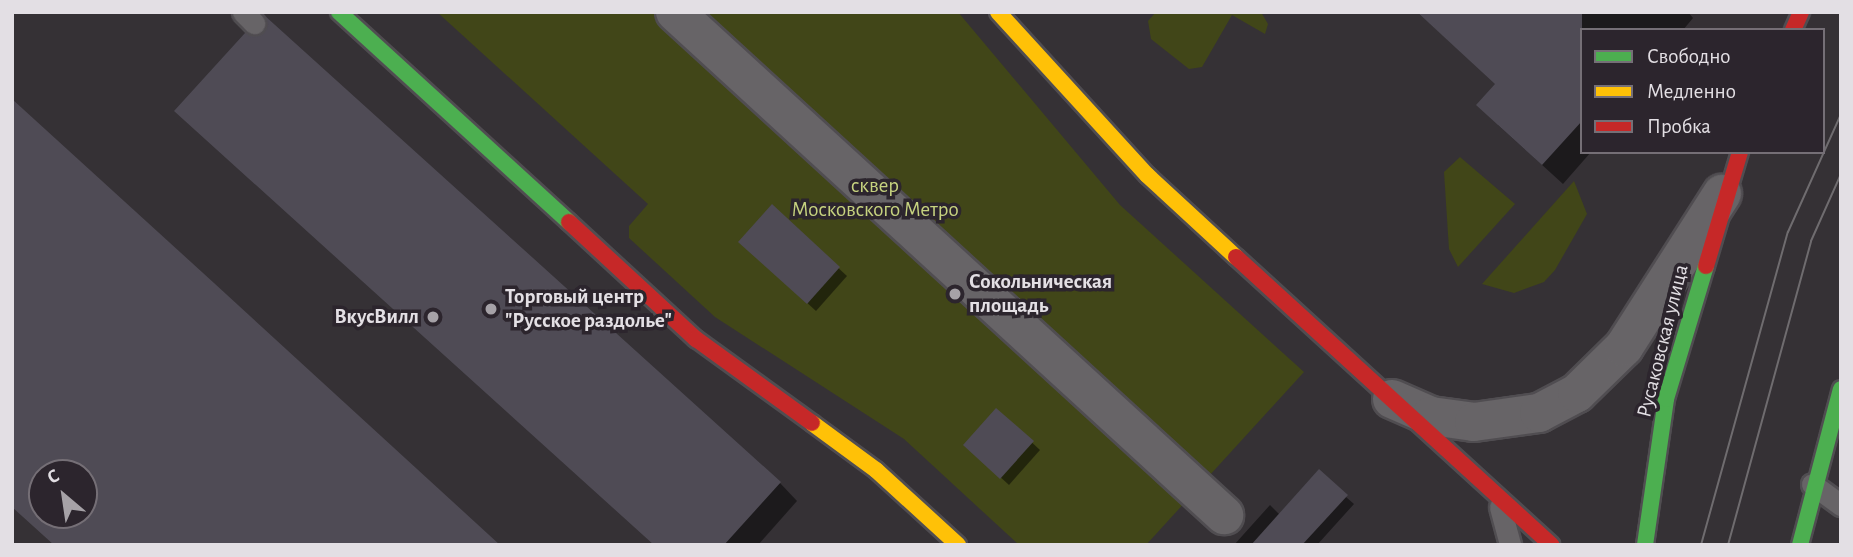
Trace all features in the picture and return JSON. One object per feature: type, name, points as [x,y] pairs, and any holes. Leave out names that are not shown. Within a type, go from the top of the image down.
[{"type":"street","points":[[339,12],[696,339],[876,470],[958,545]]},
{"type":"street","points":[[675,12],[1224,515]]},
{"type":"street","points":[[998,12],[1147,175],[1545,541]]},
{"type":"street","points":[[1794,28],[1801,12]]},
{"type":"street","name":"Русаковская улица","points":[[1645,545],[1667,399],[1725,189],[1739,154]]},
{"type":"street","points":[[1392,399],[1432,416],[1475,422],[1539,413],[1577,393],[1624,347],[1725,189]]},
{"type":"street","points":[[1800,545],[1812,484],[1841,389]]},
{"type":"lane","points":[[1485,484],[1504,513],[1510,545]]},
{"type":"lane","points":[[1812,484],[1841,505]]},
{"type":"green space","name":"сквер Московского Метро","points":[[437,12],[958,12],[1120,205],[1304,372],[1146,545],[1019,545],[904,439],[715,317],[629,238],[629,226],[648,204]]},
{"type":"green space","points":[[1156,12],[1261,12],[1268,24],[1265,34],[1232,15],[1202,67],[1189,69],[1151,39],[1148,21]]},
{"type":"green space","points":[[1460,157],[1515,204],[1458,267],[1449,249],[1444,172]]},
{"type":"green space","points":[[1574,181],[1587,214],[1555,270],[1544,282],[1514,293],[1482,284]]},
{"type":"building","points":[[1417,12],[1582,12],[1580,123],[1542,165],[1476,105],[1495,84]]},
{"type":"building","name":"Торговый центр \"Русское раздолье\"","points":[[264,15],[781,482],[724,545],[654,545],[174,111],[245,33],[264,32]]},
{"type":"building","points":[[12,99],[500,545],[54,545],[36,529],[98,529],[98,459],[28,459],[28,521],[12,507]]},
{"type":"building","points":[[772,204],[840,267],[807,304],[738,242]]},
{"type":"building","points":[[996,408],[1034,441],[1000,479],[963,445]]},
{"type":"building","points":[[1319,469],[1348,495],[1302,545],[1251,545]]},
{"type":"tram line","points":[[1825,150],[1841,114]]},
{"type":"tram line","points":[[1701,545],[1788,232],[1823,154]]},
{"type":"tram line","points":[[1728,545],[1811,241],[1841,174]]},
{"type":"traffic: fast","points":[[339,12],[569,222]]},
{"type":"traffic: fast","points":[[1645,545],[1666,399],[1706,266]]},
{"type":"traffic: fast","points":[[1800,545],[1841,389]]},
{"type":"traffic: slow","points":[[998,12],[1147,175],[1236,257]]},
{"type":"traffic: slow","points":[[812,423],[876,470],[958,545]]},
{"type":"traffic: jam","points":[[1794,28],[1801,12]]},
{"type":"traffic: jam","points":[[1706,266],[1739,154]]},
{"type":"traffic: jam","points":[[569,222],[696,339],[812,423]]},
{"type":"traffic: jam","points":[[1236,257],[1551,545]]},
{"type":"place","name":"Сокольническая площадь","points":[[955,294]]},
{"type":"place","name":"Торговый центр \"Русское раздолье\"","points":[[491,309]]},
{"type":"place","name":"ВкусВилл","points":[[433,317]]}]
